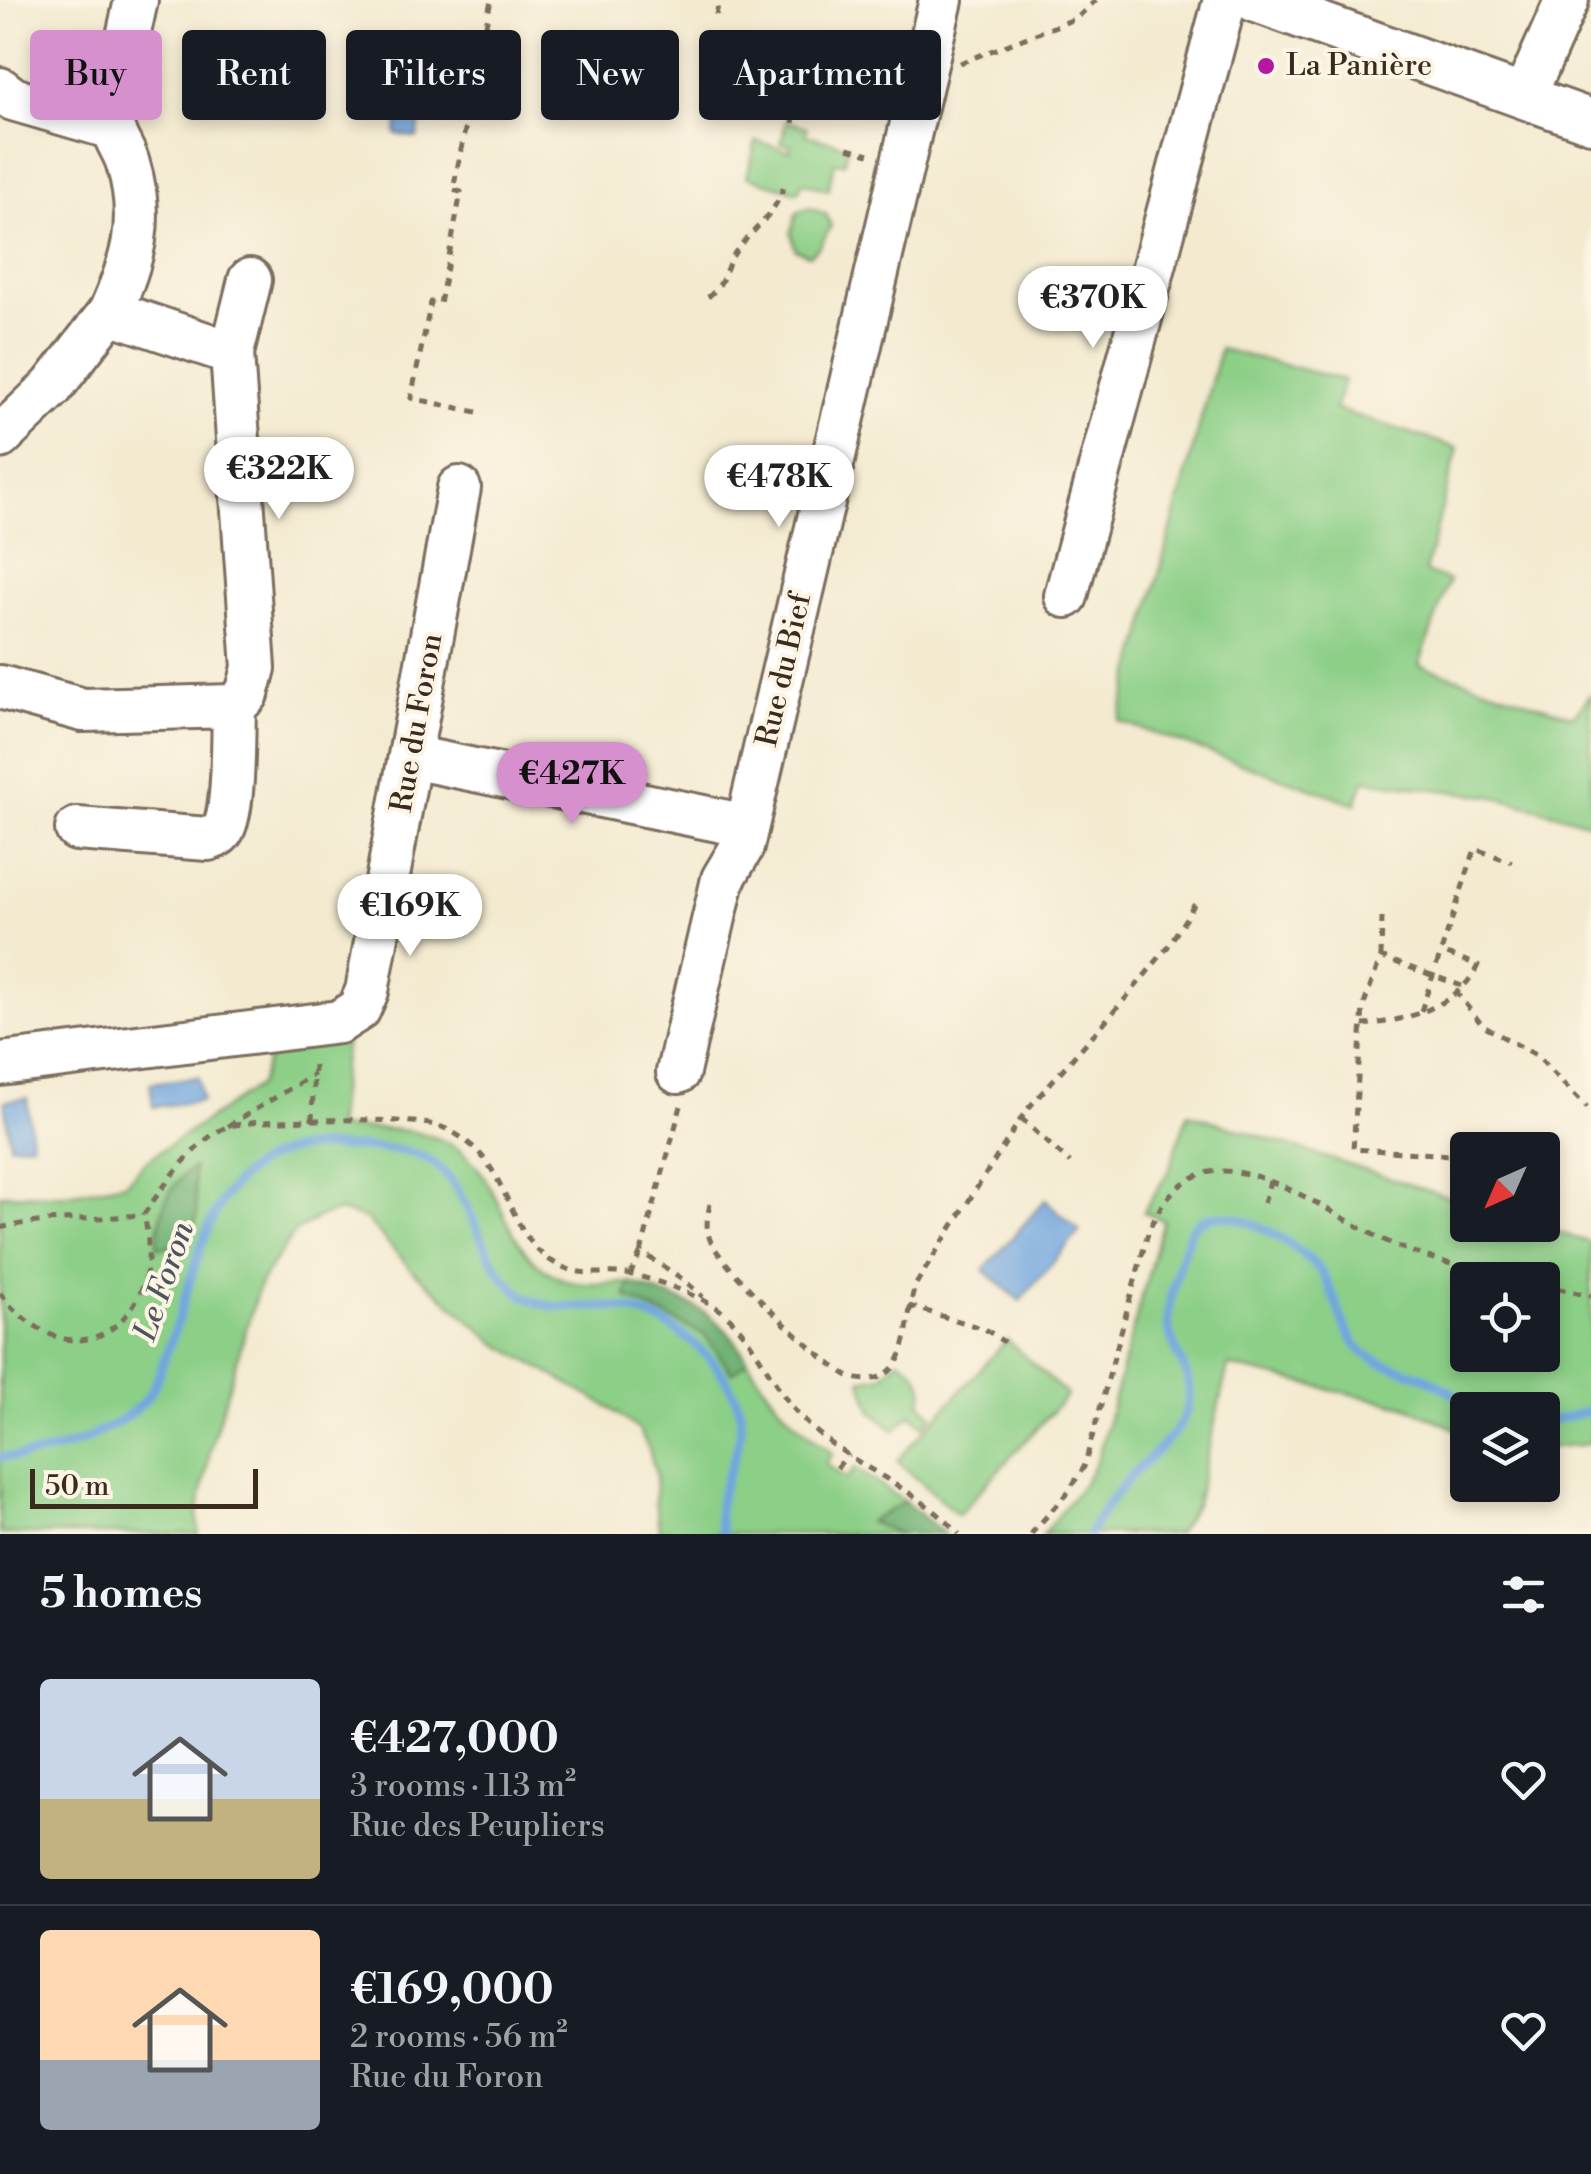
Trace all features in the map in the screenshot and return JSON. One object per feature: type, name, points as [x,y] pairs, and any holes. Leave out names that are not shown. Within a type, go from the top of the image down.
[{"type":"street","points":[[3,429],[52,386],[110,312],[131,266],[136,198],[128,161],[113,128],[136,0]]},
{"type":"street","name":"Rue du Bief","points":[[934,30],[942,0]]},
{"type":"street","points":[[1066,596],[1102,519],[1225,0]]},
{"type":"street","points":[[1254,0],[1298,8],[1591,121]]},
{"type":"street","points":[[1524,97],[1568,0]]},
{"type":"street","points":[[0,89],[13,99],[113,128]]},
{"type":"street","name":"Rue du Bief","points":[[678,1072],[723,879],[742,846],[747,826],[913,120]]},
{"type":"street","points":[[0,687],[83,710],[234,706],[247,694],[254,668],[232,353],[250,280]]},
{"type":"street","points":[[110,312],[232,353]]},
{"type":"street","name":"Rue du Foron","points":[[0,1064],[316,1025],[348,1019],[364,1003],[459,488]]},
{"type":"street","points":[[78,828],[208,839],[217,836],[224,829],[232,790],[234,706]]},
{"type":"street","points":[[411,757],[747,826]]},
{"type":"path","points":[[477,412],[411,398],[430,302],[440,304],[461,192],[453,190],[491,0]]},
{"type":"path","points":[[716,15],[719,0]]},
{"type":"path","points":[[941,60],[968,62],[1077,18],[1096,0]]},
{"type":"path","points":[[793,120],[793,124]]},
{"type":"path","points":[[708,297],[722,286],[734,254],[769,216],[784,188]]},
{"type":"path","points":[[1420,1012],[1476,849],[1512,862]]},
{"type":"path","points":[[710,1204],[706,1224],[718,1254],[804,1342],[852,1377],[870,1380],[894,1366],[920,1277],[1021,1118],[1167,948],[1196,902]]},
{"type":"path","points":[[1382,918],[1381,957],[1363,1007],[1353,1149],[1450,1155]]},
{"type":"path","points":[[1361,1025],[1394,1021],[1420,1012],[1459,988],[1478,965],[1440,952]]},
{"type":"path","points":[[1381,957],[1459,988],[1483,1026],[1536,1055],[1587,1108]]},
{"type":"path","points":[[312,1121],[316,1025]]},
{"type":"path","points":[[630,1275],[641,1252],[682,1109],[678,1072]]},
{"type":"path","points":[[0,1294],[27,1322],[58,1338],[82,1342],[104,1336],[126,1314],[142,1287],[148,1262],[144,1214],[178,1166],[225,1127],[314,1074]]},
{"type":"path","points":[[1021,1118],[1070,1164]]},
{"type":"path","points":[[225,1127],[312,1121],[440,1126],[486,1159],[528,1236],[546,1258],[585,1275],[630,1275],[709,1303]]},
{"type":"path","points":[[1031,1534],[1084,1467],[1148,1233],[1164,1199],[1188,1180],[1209,1174],[1238,1174],[1270,1181],[1297,1190],[1395,1246],[1450,1263]]},
{"type":"path","points":[[1264,1202],[1270,1181]]},
{"type":"path","points":[[0,1228],[144,1214]]},
{"type":"path","points":[[641,1252],[734,1320],[800,1417],[939,1514],[960,1534]]},
{"type":"path","points":[[1560,1289],[1591,1296]]},
{"type":"path","points":[[909,1306],[980,1327],[1004,1342]]},
{"type":"path","points":[[838,1468],[848,1453]]},
{"type":"green space","points":[[786,121],[807,127],[806,135],[848,146],[844,163],[835,162],[828,190],[802,182],[798,192],[747,177],[756,141],[790,151],[791,145],[781,143]]},
{"type":"green space","points":[[809,208],[826,214],[831,226],[820,246],[809,255],[795,249],[791,231],[797,212]]},
{"type":"green space","points":[[1220,349],[1344,380],[1335,409],[1458,448],[1425,572],[1449,581],[1419,665],[1573,716],[1591,694],[1591,823],[1496,797],[1364,780],[1356,804],[1119,721]]},
{"type":"green space","points":[[346,1038],[336,1128],[409,1131],[450,1144],[469,1158],[483,1176],[515,1236],[545,1270],[575,1283],[630,1283],[627,1297],[705,1335],[732,1372],[748,1361],[785,1412],[833,1453],[826,1464],[847,1479],[855,1468],[905,1502],[870,1521],[901,1534],[660,1534],[656,1474],[639,1430],[610,1408],[496,1343],[412,1270],[366,1219],[339,1211],[317,1218],[294,1233],[260,1283],[211,1446],[197,1517],[199,1534],[0,1534],[0,1194],[63,1195],[125,1183],[146,1161],[259,1085],[272,1048]]},
{"type":"green space","points":[[1188,1113],[1450,1198],[1450,1242],[1560,1242],[1560,1233],[1591,1243],[1591,1444],[1560,1447],[1560,1392],[1450,1392],[1450,1426],[1405,1406],[1228,1366],[1196,1504],[1177,1534],[1043,1534],[1084,1483],[1097,1460],[1163,1220],[1143,1212],[1168,1173]]},
{"type":"green space","points":[[193,1167],[197,1215],[187,1247],[157,1247],[165,1202]]},
{"type":"green space","points":[[630,1283],[684,1302],[712,1317],[748,1361],[732,1373],[705,1335],[626,1297]]},
{"type":"green space","points":[[1007,1340],[1067,1395],[958,1515],[897,1461]]},
{"type":"green space","points":[[899,1359],[916,1372],[922,1383],[921,1403],[933,1415],[924,1426],[911,1414],[895,1430],[872,1411],[861,1380],[882,1376]]},
{"type":"green space","points":[[905,1502],[945,1534],[901,1534],[869,1522]]},
{"type":"water","points":[[399,120],[420,120],[417,138],[396,134]]},
{"type":"water","points":[[198,1077],[202,1101],[153,1107],[150,1083]]},
{"type":"water","points":[[27,1098],[32,1143],[10,1145],[4,1101]]},
{"type":"water","points":[[1045,1200],[1080,1231],[1020,1301],[984,1270]]},
{"type":"waterway","name":"Le Foron","points":[[0,1457],[34,1455],[78,1442],[118,1422],[144,1401],[157,1379],[215,1214],[233,1186],[257,1164],[290,1151],[333,1147],[390,1149],[413,1153],[440,1168],[464,1202],[495,1263],[523,1295],[558,1307],[607,1307],[637,1312],[671,1327],[715,1365],[735,1396],[740,1415],[736,1451],[720,1501],[723,1534]]},
{"type":"waterway","name":"Le Foron","points":[[1089,1534],[1118,1491],[1174,1433],[1186,1412],[1188,1382],[1170,1334],[1169,1311],[1187,1240],[1203,1219],[1239,1219],[1297,1249],[1322,1273],[1347,1331],[1359,1348],[1381,1362],[1451,1392]]},
{"type":"waterway","name":"Le Foron","points":[[1560,1419],[1591,1411]]},
{"type":"place","name":"La Panière","points":[[1266,66]]}]
